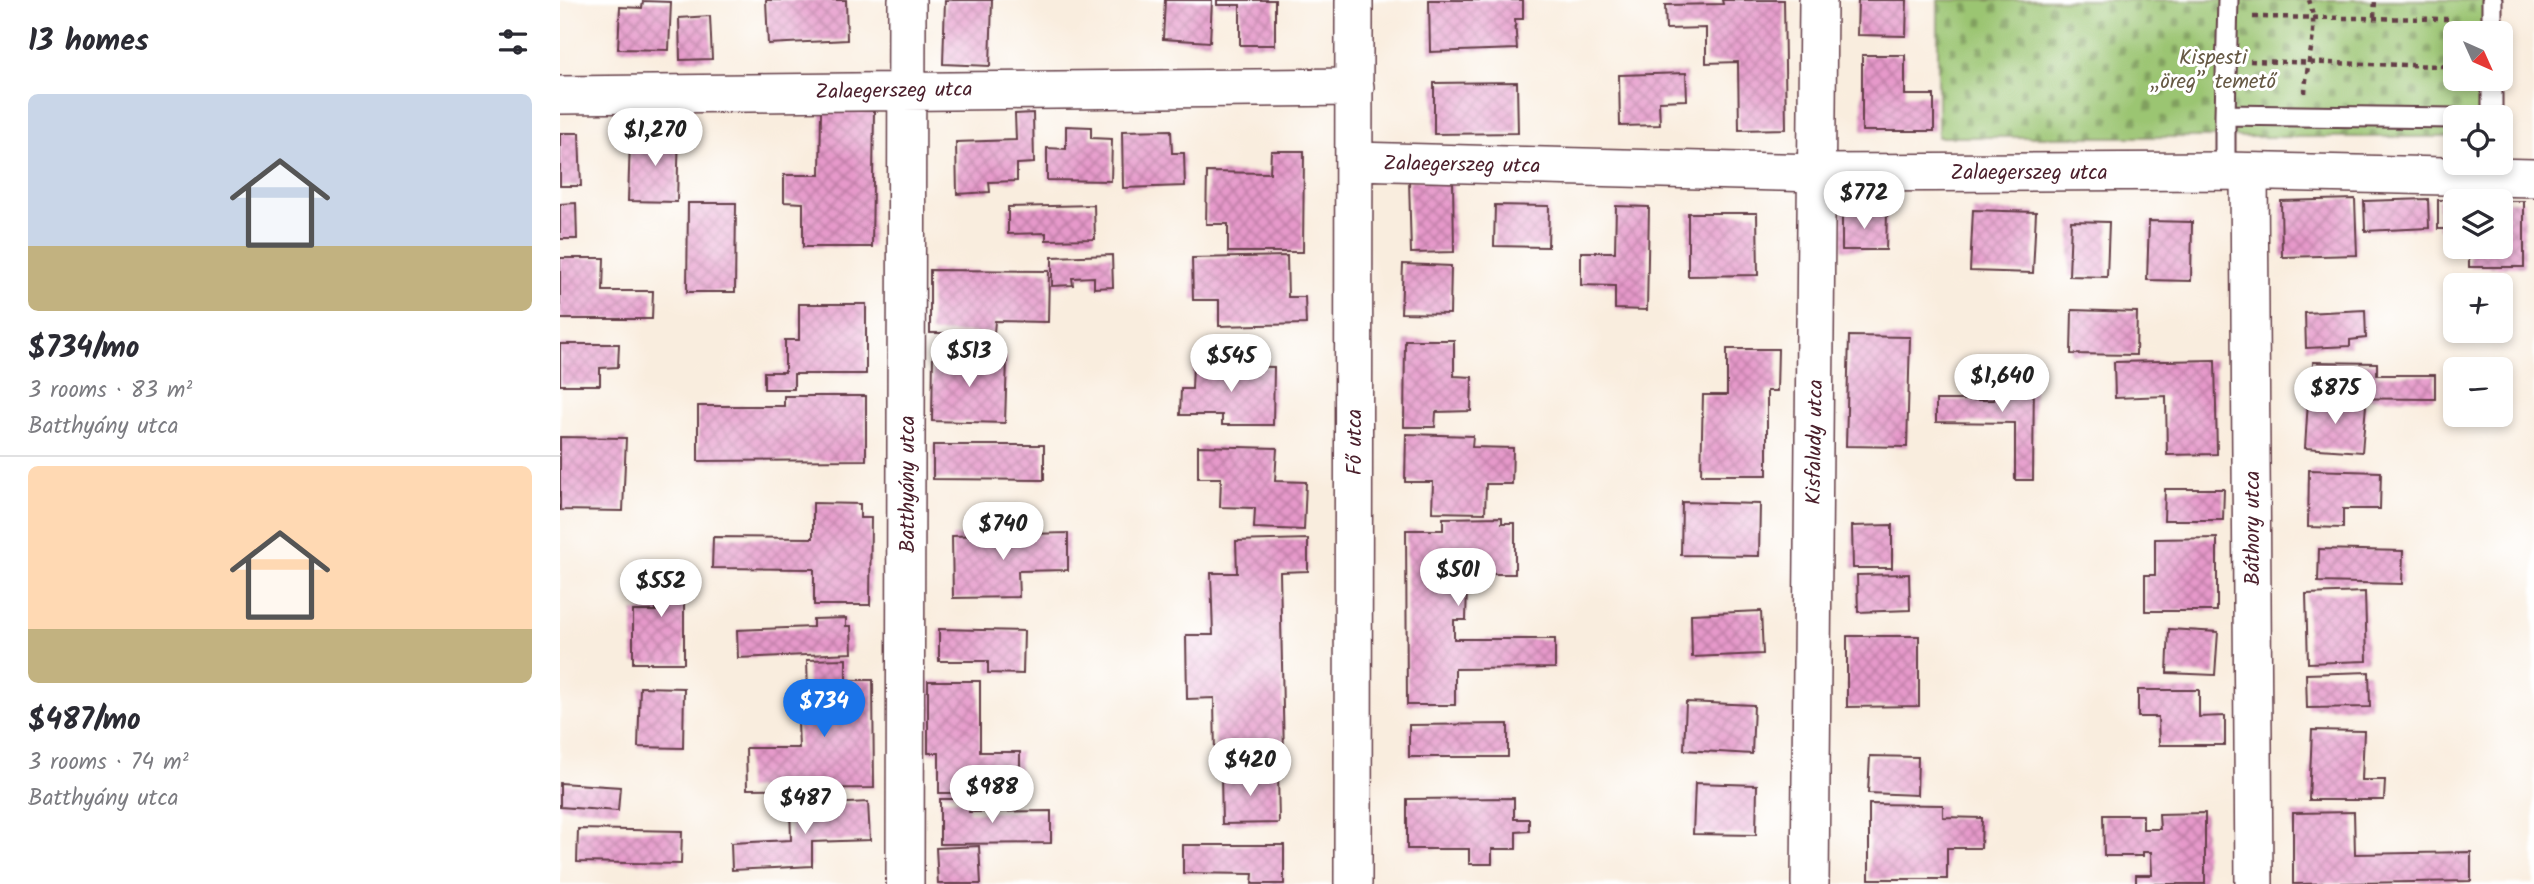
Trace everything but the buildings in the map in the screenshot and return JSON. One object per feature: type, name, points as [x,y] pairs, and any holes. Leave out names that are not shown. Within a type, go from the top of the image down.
[{"type":"street","name":"Batthyány utca","points":[[905,884],[907,0]]},
{"type":"street","name":"Fő utca","points":[[1353,884],[1354,0]]},
{"type":"street","name":"Kisfaludy utca","points":[[1810,884],[1818,0]]},
{"type":"street","name":"Zalaegerszeg utca","points":[[560,95],[908,89],[1355,88]]},
{"type":"street","name":"Zalaegerszeg utca","points":[[1355,161],[1817,173],[2237,171],[2534,178]]},
{"type":"street","name":"Báthory utca","points":[[2237,171],[2254,884]]},
{"type":"lane","points":[[2492,21],[2493,0]]},
{"type":"lane","points":[[2228,9],[2225,115],[2237,171]]},
{"type":"lane","points":[[2225,115],[2443,118]]},
{"type":"path","points":[[2304,115],[2306,62],[2315,16],[2309,0]]},
{"type":"path","points":[[2374,17],[2375,0]]},
{"type":"path","points":[[2228,9],[2315,16],[2450,21]]},
{"type":"path","points":[[2226,61],[2443,66]]},
{"type":"green space","name":"Kispesti „öreg” temető","points":[[1938,0],[2489,0],[2489,21],[2443,21],[2443,91],[2488,91],[2488,105],[2443,105],[2443,137],[1938,137]]}]
